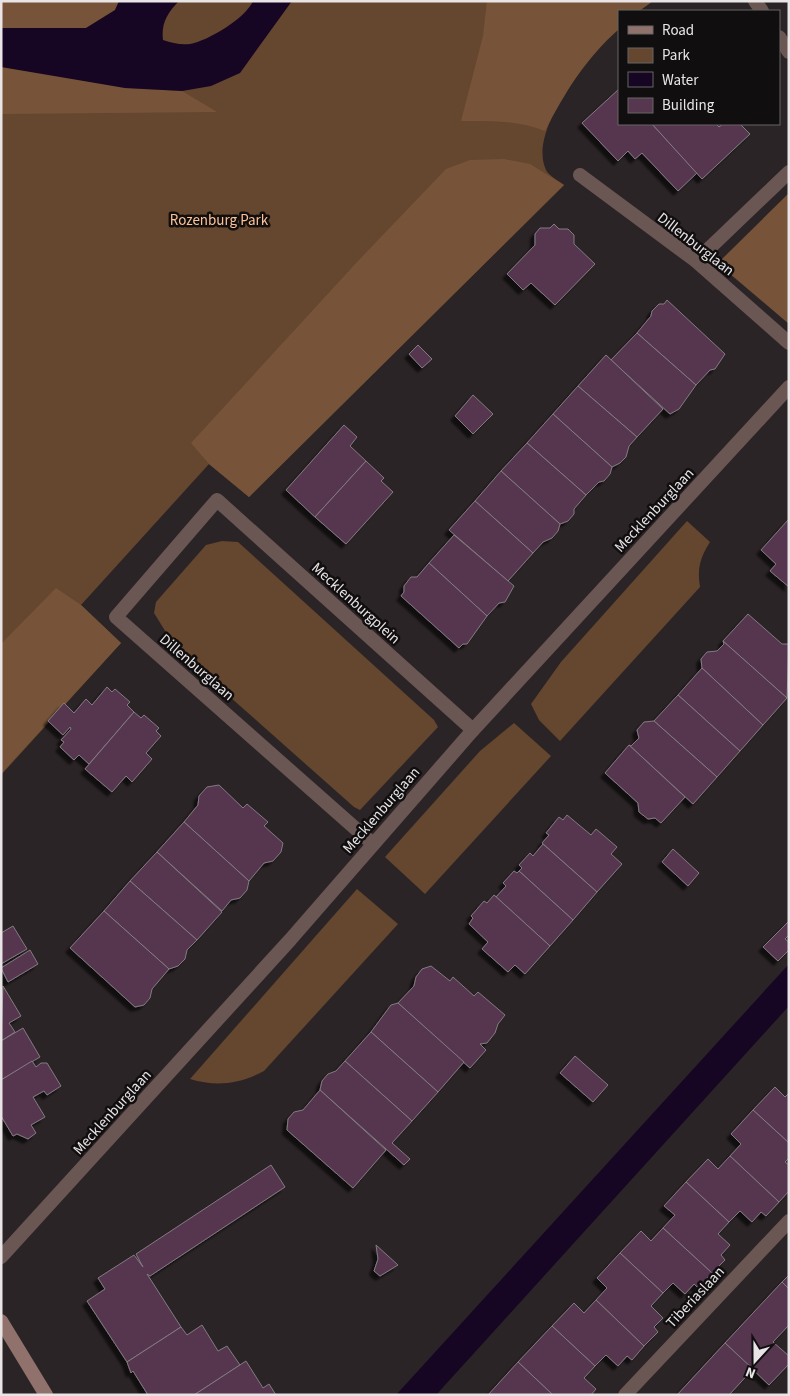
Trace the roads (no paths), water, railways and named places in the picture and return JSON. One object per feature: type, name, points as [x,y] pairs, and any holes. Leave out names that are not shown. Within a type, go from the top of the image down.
[{"type":"main road","points":[[1,1321],[46,1395]]},
{"type":"street","points":[[780,38],[789,52]]},
{"type":"street","points":[[696,261],[789,172]]},
{"type":"street","name":"Dillenburglaan","points":[[580,175],[696,261],[789,343]]},
{"type":"street","name":"Mecklenburglaan","points":[[1,1257],[284,947],[472,730],[789,387]]},
{"type":"street","name":"Dillenburglaan","points":[[217,500],[116,617],[373,844]]},
{"type":"street","name":"Mecklenburgplein","points":[[217,500],[472,730]]},
{"type":"street","name":"Tiberiaslaan","points":[[625,1395],[789,1221]]},
{"type":"water","points":[[119,1],[179,1],[166,19],[163,29],[163,40],[176,44],[190,44],[226,28],[249,8],[253,1],[292,1],[240,73],[211,86],[182,91],[125,88],[1,67],[1,28],[86,28],[115,10]]},
{"type":"water","points":[[789,964],[789,1006],[436,1395],[396,1395]]},
{"type":"park label","name":"Rozenburg Park","points":[[219,220]]}]
